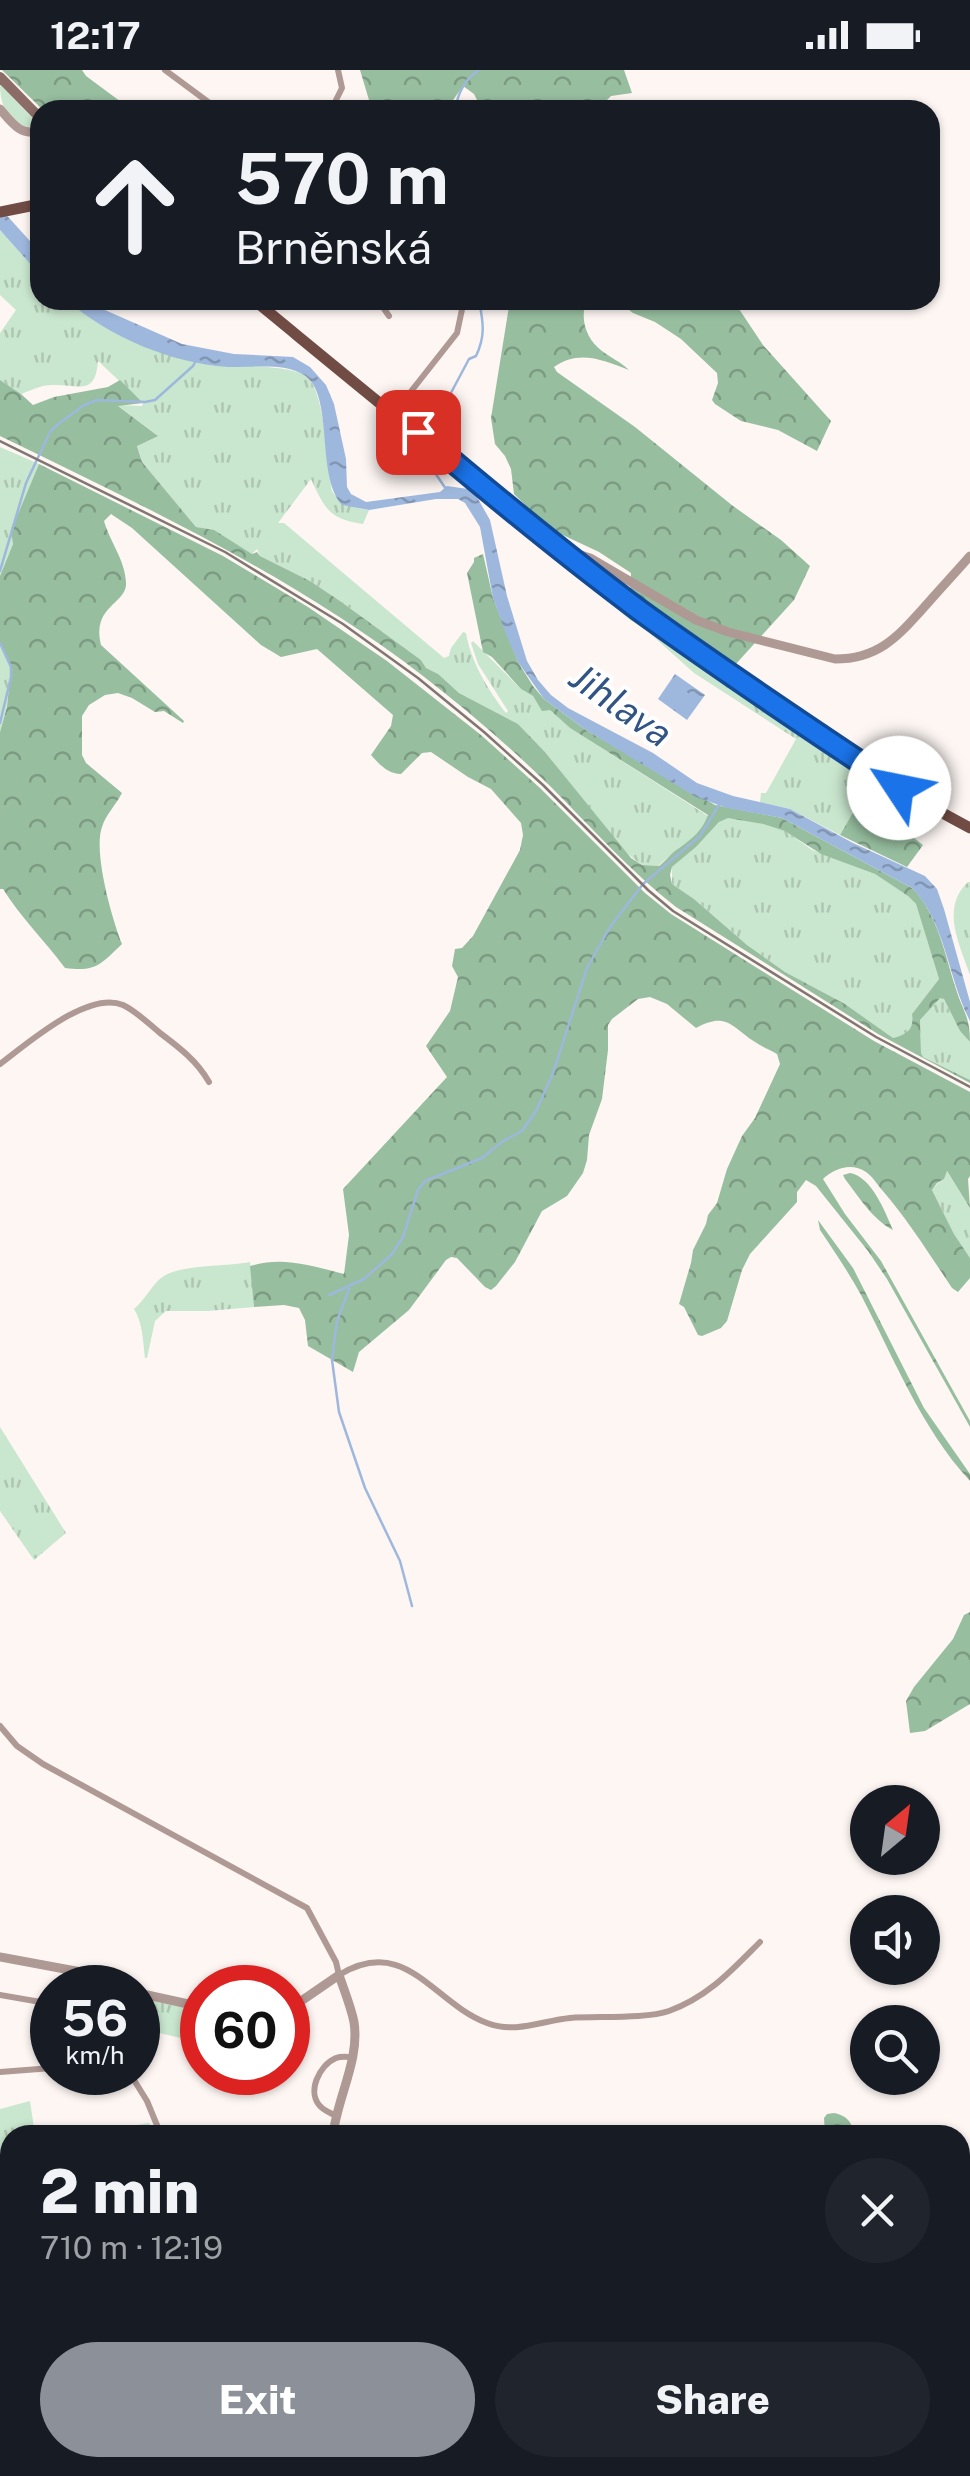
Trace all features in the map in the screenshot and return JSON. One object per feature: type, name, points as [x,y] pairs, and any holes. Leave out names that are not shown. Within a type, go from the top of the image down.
[{"type":"main road","points":[[0,77],[30,108]]},
{"type":"main road","points":[[0,212],[30,205]]},
{"type":"main road","points":[[266,310],[638,609],[899,788],[970,828]]},
{"type":"street","points":[[166,70],[206,100]]},
{"type":"street","points":[[336,100],[342,88],[338,70]]},
{"type":"street","points":[[0,110],[20,130],[30,133]]},
{"type":"street","points":[[394,412],[455,336],[463,310]]},
{"type":"street","points":[[568,554],[590,558],[696,620],[835,659],[866,655],[894,640],[970,556]]},
{"type":"street","points":[[0,1064],[86,1007],[108,1002],[136,1013],[195,1060],[209,1082]]},
{"type":"street","points":[[0,1726],[17,1746],[42,1764],[307,1908],[336,1962],[354,2022],[352,2057],[335,2125]]},
{"type":"street","points":[[336,1962],[398,1965],[485,2023],[509,2029],[566,2018],[668,2012],[717,1985],[760,1942]]},
{"type":"street","points":[[0,1956],[46,1965]]},
{"type":"street","points":[[310,1995],[356,1965]]},
{"type":"street","points":[[0,1995],[30,2000]]},
{"type":"street","points":[[336,2116],[319,2106],[313,2091],[315,2082],[336,2058],[352,2057]]},
{"type":"street","points":[[0,2072],[30,2070]]},
{"type":"street","points":[[143,2095],[158,2125]]},
{"type":"green space","points":[[2,70],[82,70],[118,100],[33,100]]},
{"type":"green space","points":[[360,70],[624,70],[632,93],[607,100],[477,100],[463,86],[453,100],[369,100]]},
{"type":"green space","points":[[0,84],[30,116],[30,127],[15,120],[1,99]]},
{"type":"green space","points":[[0,230],[30,264],[30,310],[79,310],[115,333],[195,362],[288,370],[308,378],[322,414],[332,491],[347,505],[369,510],[363,524],[342,519],[325,505],[311,479],[278,523],[284,523],[444,658],[466,633],[481,675],[506,713],[478,664],[473,641],[533,696],[542,710],[550,710],[570,728],[708,816],[691,842],[658,866],[642,865],[625,852],[518,724],[459,693],[421,660],[310,581],[260,556],[257,549],[252,554],[214,531],[196,527],[142,462],[137,445],[157,435],[117,405],[143,403],[98,361],[93,380],[84,386],[48,385],[21,394],[0,380],[0,333],[16,310],[0,295]]},
{"type":"green space","points":[[508,310],[585,310],[584,321],[592,340],[629,370],[582,357],[554,367],[557,372],[635,427],[810,566],[794,600],[735,665],[630,592],[631,573],[599,552],[550,529],[514,494],[511,469],[495,444],[491,418]]},
{"type":"green space","points":[[629,310],[740,310],[763,345],[831,421],[817,451],[778,430],[741,421],[715,404],[712,400],[717,373],[681,339]]},
{"type":"green space","points":[[0,380],[33,405],[108,387],[120,380],[143,403],[118,406],[158,436],[137,446],[142,462],[196,527],[214,530],[252,554],[257,552],[310,581],[421,660],[459,693],[518,724],[631,858],[642,865],[659,866],[696,834],[708,815],[570,728],[550,710],[542,711],[533,696],[483,652],[467,573],[474,558],[483,554],[493,598],[518,662],[544,699],[586,730],[715,805],[782,818],[912,888],[934,922],[970,1033],[970,1042],[940,998],[920,1020],[921,1053],[970,1083],[878,1034],[676,907],[504,743],[439,689],[323,606],[218,545],[0,436]],"holes":[[[728,818],[785,831],[821,854],[875,874],[916,904],[939,979],[912,1014],[912,1024],[906,1033],[893,1038],[845,1004],[785,972],[672,884],[672,867],[719,822]]]},
{"type":"green space","points":[[0,447],[39,464],[12,531],[13,544],[0,576]]},
{"type":"green space","points":[[39,464],[223,556],[308,607],[387,661],[481,735],[671,914],[874,1041],[970,1092],[970,1208],[947,1171],[932,1190],[970,1258],[970,1278],[958,1292],[868,1174],[849,1167],[823,1179],[881,1261],[970,1427],[887,1279],[816,1186],[806,1180],[797,1192],[797,1202],[750,1254],[727,1321],[721,1328],[698,1335],[679,1304],[693,1250],[717,1203],[742,1136],[755,1118],[780,1064],[777,1054],[728,1023],[715,1021],[696,1028],[667,1004],[650,997],[638,999],[608,1025],[602,1099],[589,1135],[583,1173],[567,1196],[542,1211],[515,1262],[491,1290],[457,1258],[451,1257],[409,1310],[359,1352],[353,1372],[308,1346],[305,1320],[299,1308],[254,1307],[250,1266],[286,1262],[344,1274],[349,1235],[343,1189],[447,1077],[426,1046],[450,1011],[458,977],[452,966],[455,949],[462,948],[473,936],[520,850],[521,823],[491,789],[431,752],[422,753],[401,774],[384,768],[371,755],[391,726],[393,715],[317,649],[281,657],[261,645],[132,528],[111,514],[104,521],[126,582],[122,596],[101,621],[101,645],[184,721],[164,711],[155,712],[118,693],[105,695],[89,705],[82,716],[82,755],[86,763],[122,793],[104,822],[100,852],[105,886],[122,944],[97,965],[65,968],[0,889],[0,732],[11,667],[0,644],[0,576],[13,544],[11,531]]},
{"type":"green space","points":[[511,514],[680,644],[694,662],[820,748],[873,779],[840,835],[790,809],[760,802],[761,793],[766,793],[796,739],[694,673]]},
{"type":"green space","points":[[0,644],[11,667],[0,732]]},
{"type":"green space","points":[[862,797],[923,845],[907,867],[840,835]]},
{"type":"green space","points":[[728,817],[786,831],[812,850],[875,874],[916,904],[939,979],[912,1014],[911,1028],[906,1033],[893,1038],[845,1004],[785,972],[672,884],[672,867]]},
{"type":"green space","points":[[968,882],[970,975],[954,915],[955,903]]},
{"type":"green space","points":[[940,997],[970,1042],[970,1080],[921,1053],[920,1020]]},
{"type":"green space","points":[[946,1170],[970,1208],[970,1258],[932,1190],[944,1179]]},
{"type":"green space","points":[[850,1173],[871,1188],[893,1230],[873,1214],[843,1175]]},
{"type":"green space","points":[[818,1220],[853,1268],[924,1408],[970,1474],[970,1481],[923,1415]]},
{"type":"green space","points":[[250,1262],[254,1307],[166,1311],[155,1321],[145,1358],[141,1326],[134,1309],[158,1281],[179,1270]]},
{"type":"green space","points":[[0,1427],[66,1533],[34,1560],[0,1511]]},
{"type":"green space","points":[[970,1612],[970,1704],[925,1731],[910,1733],[906,1701],[953,1639],[964,1615]]},
{"type":"green space","points":[[160,2002],[180,2007],[180,2038],[160,2033]]},
{"type":"green space","points":[[30,2101],[34,2125],[0,2125],[0,2109]]},
{"type":"green space","points":[[827,2114],[843,2116],[851,2125],[824,2125]]},
{"type":"water","points":[[0,208],[30,241],[30,264],[0,230]]},
{"type":"water","points":[[79,310],[105,310],[182,344],[234,354],[293,357],[310,367],[326,385],[334,404],[346,459],[347,487],[351,494],[366,502],[440,492],[447,486],[468,489],[490,520],[527,661],[551,695],[697,783],[790,809],[925,876],[937,889],[944,909],[970,1002],[970,1021],[939,934],[912,888],[782,818],[727,808],[696,797],[586,730],[544,699],[518,662],[506,634],[493,598],[480,527],[465,503],[458,499],[436,499],[369,510],[342,505],[329,475],[319,400],[304,375],[277,367],[228,367],[184,360],[142,346]]},
{"type":"water","points":[[675,674],[705,695],[687,720],[658,699]]},
{"type":"waterway","points":[[458,100],[462,87],[479,70]]},
{"type":"waterway","points":[[428,436],[469,359],[476,356],[483,328],[480,310]]},
{"type":"waterway","points":[[0,571],[26,483],[50,432],[84,405],[97,400],[155,400],[197,359]]},
{"type":"waterway","points":[[425,448],[429,464],[446,489]]},
{"type":"waterway","points":[[0,643],[11,667],[0,723]]},
{"type":"waterway","points":[[329,1295],[364,1279],[391,1255],[403,1237],[418,1190],[425,1181],[482,1158],[522,1131],[553,1073],[587,968],[610,927],[643,884],[700,836],[720,803]]},
{"type":"waterway","points":[[349,1289],[337,1321],[332,1360],[339,1412],[365,1488],[400,1561],[412,1606]]},
{"type":"railway","points":[[0,441],[225,552],[343,624],[484,732],[673,911],[876,1037],[970,1087]]},
{"type":"route","points":[[418,432],[638,609],[899,788]]},
{"type":"water label","name":"Jihlava","points":[[621,705]]}]
